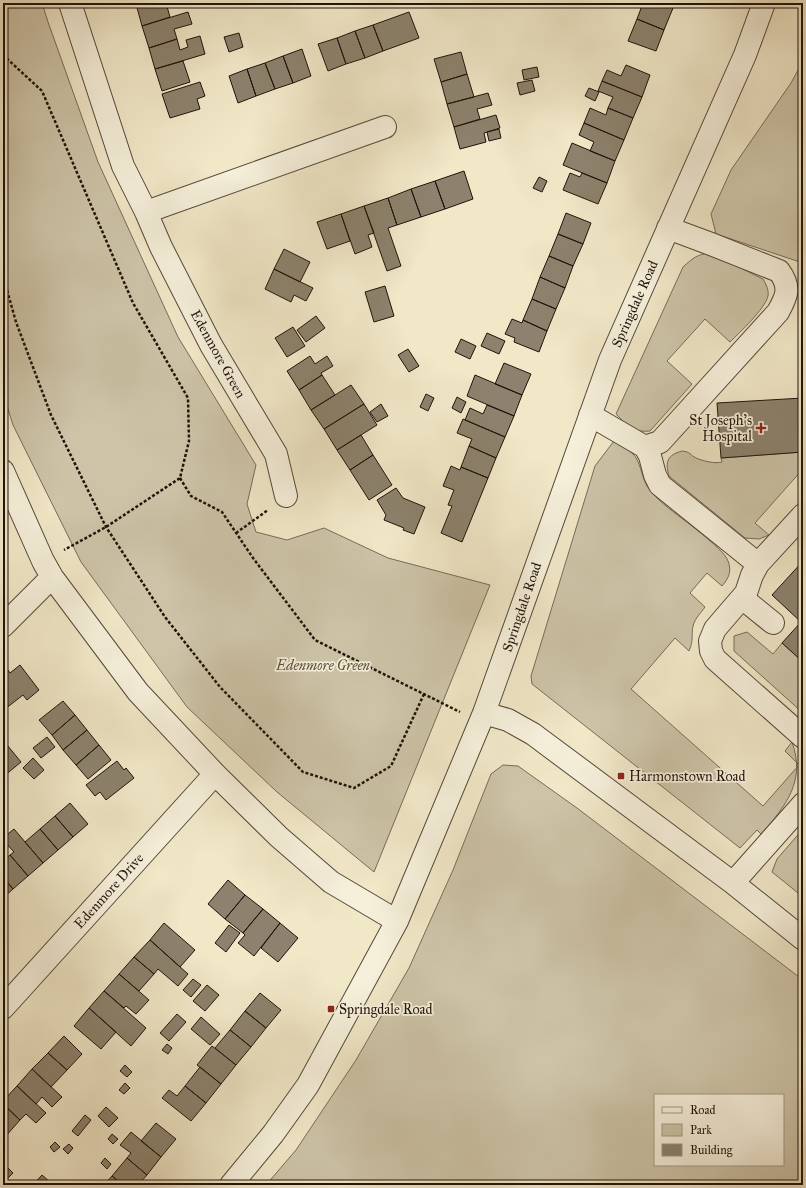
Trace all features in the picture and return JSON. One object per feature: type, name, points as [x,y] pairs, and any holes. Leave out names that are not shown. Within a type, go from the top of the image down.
[{"type":"street","name":"Edenmore Green","points":[[70,3],[123,166],[146,212],[161,247],[211,345],[276,454],[286,496]]},
{"type":"street","name":"Springdale Road","points":[[231,1185],[273,1134],[308,1085],[397,921],[482,718],[610,360],[745,55],[764,3]]},
{"type":"street","points":[[146,212],[385,127]]},
{"type":"street","points":[[645,448],[660,442],[778,312],[784,301],[787,289],[785,279],[779,272],[668,228]]},
{"type":"street","points":[[590,416],[645,448],[650,456],[655,475],[660,485],[758,564]]},
{"type":"street","points":[[3,472],[47,569],[138,692],[215,774],[279,837],[331,882],[397,921]]},
{"type":"street","points":[[803,515],[758,564],[752,575],[746,593],[715,629],[710,640],[711,651],[715,659],[803,737]]},
{"type":"street","points":[[3,626],[47,569]]},
{"type":"street","points":[[742,598],[773,624]]},
{"type":"street","points":[[482,718],[508,720],[533,734],[733,883],[803,939]]},
{"type":"street","name":"Edenmore Drive","points":[[3,1008],[215,774]]},
{"type":"street","points":[[733,883],[803,804]]},
{"type":"path","points":[[3,56],[42,90],[133,303],[188,398],[189,441],[180,478],[106,527],[47,569]]},
{"type":"path","points":[[3,276],[16,322],[51,415],[106,527],[165,617],[220,687],[303,772],[354,788],[391,766],[424,694]]},
{"type":"path","points":[[180,478],[191,496],[222,512],[253,558],[315,640],[424,694],[482,718]]},
{"type":"path","points":[[236,533],[286,496]]},
{"type":"green space","name":"Edenmore Green","points":[[3,3],[42,3],[98,162],[178,337],[256,465],[247,504],[256,532],[287,540],[324,528],[388,558],[490,585],[374,872],[277,792],[187,707],[81,562],[13,425],[3,393]]},
{"type":"green space","points":[[803,61],[803,263],[716,234],[711,214],[731,170],[791,83]]},
{"type":"green space","points":[[710,253],[763,279],[768,296],[752,320],[730,342],[705,319],[667,361],[692,384],[650,431],[639,431],[627,425],[616,414],[683,267],[695,257]]},
{"type":"green space","points":[[614,441],[635,456],[645,482],[653,494],[718,548],[725,555],[730,568],[728,577],[722,586],[707,573],[690,593],[705,607],[694,623],[689,651],[675,638],[631,689],[763,806],[797,768],[795,781],[791,792],[778,813],[761,834],[757,830],[740,848],[532,684],[531,676],[595,466]]},
{"type":"green space","points":[[685,451],[699,459],[716,463],[722,462],[721,458],[803,452],[803,471],[802,470],[755,523],[769,535],[759,539],[745,538],[669,476],[667,467],[668,460],[673,455]]},
{"type":"green space","points":[[747,632],[773,654],[782,643],[803,662],[803,713],[734,651],[734,636]]},
{"type":"green space","points":[[792,742],[796,756],[796,762],[785,751]]},
{"type":"green space","points":[[503,765],[518,766],[577,808],[803,980],[803,1185],[266,1185],[296,1150],[356,1060],[409,968],[453,870],[491,774]]},
{"type":"green space","points":[[803,829],[803,897],[772,872],[777,859]]},
{"type":"building","points":[[166,3],[170,17],[142,26],[136,4]]},
{"type":"building","points":[[431,3],[442,3],[439,8]]},
{"type":"building","points":[[643,3],[660,3],[673,8],[664,30],[637,19]]},
{"type":"building","points":[[660,3],[675,3],[673,8]]},
{"type":"building","points":[[188,12],[192,24],[174,29],[177,39],[149,48],[142,26]]},
{"type":"building","points":[[409,12],[419,38],[383,51],[373,25]]},
{"type":"building","points":[[637,19],[664,30],[656,51],[628,41]]},
{"type":"building","points":[[373,25],[383,51],[365,58],[355,31]]},
{"type":"building","points":[[355,31],[365,58],[346,64],[337,38]]},
{"type":"building","points":[[239,33],[243,47],[229,52],[224,37]]},
{"type":"building","points":[[200,36],[205,54],[155,69],[149,48],[177,39],[180,50],[188,47],[186,40]]},
{"type":"building","points":[[337,38],[346,64],[328,71],[318,44]]},
{"type":"building","points":[[302,49],[311,76],[293,83],[283,56]]},
{"type":"building","points":[[461,52],[467,74],[441,82],[434,59]]},
{"type":"building","points":[[283,56],[293,83],[275,89],[265,63]]},
{"type":"building","points":[[183,61],[190,82],[162,91],[155,69]]},
{"type":"building","points":[[265,63],[275,89],[256,96],[247,69]]},
{"type":"building","points":[[626,65],[650,75],[642,97],[602,81],[607,70],[621,76]]},
{"type":"building","points":[[537,67],[539,77],[524,80],[522,70]]},
{"type":"building","points":[[247,69],[256,96],[238,103],[229,76]]},
{"type":"building","points":[[467,74],[474,97],[447,104],[441,82]]},
{"type":"building","points":[[532,80],[535,91],[520,95],[517,83]]},
{"type":"building","points":[[602,81],[642,97],[633,118],[608,108],[613,97],[598,91]]},
{"type":"building","points":[[200,82],[205,96],[197,99],[200,109],[170,118],[162,94]]},
{"type":"building","points":[[589,88],[599,92],[595,101],[585,96]]},
{"type":"building","points":[[488,93],[492,105],[477,109],[480,119],[454,127],[447,104]]},
{"type":"building","points":[[590,108],[606,115],[608,108],[633,118],[624,140],[584,123]]},
{"type":"building","points":[[496,115],[500,128],[484,133],[486,142],[460,149],[454,127]]},
{"type":"building","points":[[584,123],[624,140],[615,161],[590,151],[594,142],[579,135]]},
{"type":"building","points":[[499,129],[501,138],[489,141],[487,132]]},
{"type":"building","points":[[572,143],[615,161],[607,183],[563,165]]},
{"type":"building","points":[[464,171],[473,199],[445,209],[435,181]]},
{"type":"building","points":[[570,173],[580,177],[582,173],[607,183],[598,204],[563,190]]},
{"type":"building","points":[[539,177],[547,181],[542,192],[533,188]]},
{"type":"building","points":[[435,181],[445,209],[421,217],[411,189]]},
{"type":"building","points":[[801,183],[803,183],[803,215]]},
{"type":"building","points":[[411,189],[421,217],[397,225],[388,198]]},
{"type":"building","points":[[388,198],[397,225],[388,228],[401,266],[387,271],[364,206]]},
{"type":"building","points":[[364,206],[374,233],[368,235],[372,247],[355,254],[341,214]]},
{"type":"building","points":[[566,213],[591,223],[583,244],[558,234]]},
{"type":"building","points":[[341,214],[350,241],[327,249],[317,222]]},
{"type":"building","points":[[558,234],[583,244],[573,266],[549,256]]},
{"type":"building","points":[[284,249],[310,262],[300,282],[274,269]]},
{"type":"building","points":[[549,256],[573,266],[565,288],[540,277]]},
{"type":"building","points":[[274,269],[313,288],[306,301],[294,295],[291,302],[265,289]]},
{"type":"building","points":[[540,277],[565,288],[556,309],[532,299]]},
{"type":"building","points":[[385,286],[394,316],[374,322],[365,292]]},
{"type":"building","points":[[532,299],[556,309],[547,331],[523,320]]},
{"type":"building","points":[[316,316],[325,328],[306,342],[297,330]]},
{"type":"building","points":[[512,319],[522,323],[523,320],[547,331],[539,352],[514,342],[515,338],[505,334]]},
{"type":"building","points":[[293,327],[305,346],[287,357],[275,338]]},
{"type":"building","points":[[487,333],[505,341],[499,354],[481,346]]},
{"type":"building","points":[[461,339],[476,346],[470,359],[455,352]]},
{"type":"building","points":[[408,349],[419,366],[409,372],[398,355]]},
{"type":"building","points":[[310,356],[315,364],[327,356],[333,366],[321,373],[322,375],[299,390],[287,371]]},
{"type":"building","points":[[504,363],[531,374],[522,395],[495,384]]},
{"type":"building","points":[[322,375],[335,395],[311,410],[299,390]]},
{"type":"building","points":[[475,375],[522,395],[514,416],[467,396]]},
{"type":"building","points":[[351,385],[364,404],[324,429],[311,410]]},
{"type":"building","points":[[426,394],[434,398],[428,411],[420,407]]},
{"type":"building","points":[[457,397],[466,402],[461,413],[452,408]]},
{"type":"building","name":"St Joseph's Hospital","points":[[803,398],[803,452],[721,458],[717,403]]},
{"type":"building","points":[[364,404],[377,425],[337,450],[324,429]]},
{"type":"building","points":[[381,404],[388,416],[377,422],[370,412]]},
{"type":"building","points":[[487,405],[514,416],[505,437],[465,420],[470,408],[483,414]]},
{"type":"building","points":[[463,419],[505,437],[496,458],[469,446],[472,439],[457,433]]},
{"type":"building","points":[[361,435],[373,455],[350,470],[337,450]]},
{"type":"building","points":[[469,446],[496,458],[488,478],[461,467]]},
{"type":"building","points":[[373,455],[392,485],[369,500],[350,470]]},
{"type":"building","points":[[451,466],[460,470],[461,467],[488,478],[462,542],[441,533],[452,506],[448,505],[454,490],[443,486]]},
{"type":"building","points":[[396,488],[403,498],[425,507],[414,534],[403,530],[404,528],[384,520],[386,515],[377,500]]},
{"type":"building","points":[[803,561],[803,662],[782,643],[801,622],[772,595]]},
{"type":"building","points":[[20,665],[39,690],[27,700],[23,695],[5,709],[3,706],[3,674],[8,670],[10,673]]},
{"type":"building","points":[[63,701],[75,715],[52,735],[39,720]]},
{"type":"building","points":[[75,715],[87,730],[63,750],[52,735]]},
{"type":"building","points":[[87,730],[99,745],[76,765],[63,750]]},
{"type":"building","points":[[47,737],[55,747],[41,758],[33,748]]},
{"type":"building","points":[[3,740],[21,762],[4,776],[3,775]]},
{"type":"building","points":[[99,745],[111,760],[88,779],[76,765]]},
{"type":"building","points":[[33,758],[44,770],[34,779],[23,768]]},
{"type":"building","points":[[117,761],[124,770],[126,768],[134,778],[106,800],[100,792],[95,796],[86,785]]},
{"type":"building","points":[[70,803],[88,824],[73,837],[55,816]]},
{"type":"building","points":[[3,804],[7,809],[3,813]]},
{"type":"building","points":[[55,816],[73,837],[58,850],[40,829]]},
{"type":"building","points":[[14,829],[43,863],[28,876],[10,855],[14,852],[3,840],[3,838]]},
{"type":"building","points":[[40,829],[58,850],[43,863],[25,842]]},
{"type":"building","points":[[10,855],[28,876],[13,889],[3,877],[3,861]]},
{"type":"building","points":[[3,877],[13,889],[3,898]]},
{"type":"building","points":[[228,880],[245,895],[225,919],[208,904]]},
{"type":"building","points":[[245,895],[263,909],[243,933],[225,919]]},
{"type":"building","points":[[263,909],[280,923],[254,956],[238,943],[245,935],[243,933]]},
{"type":"building","points":[[164,923],[195,950],[180,967],[150,940]]},
{"type":"building","points":[[280,923],[298,938],[278,962],[261,948]]},
{"type":"building","points":[[229,925],[240,933],[226,952],[215,943]]},
{"type":"building","points":[[150,940],[188,974],[178,986],[158,969],[154,974],[134,957]]},
{"type":"building","points":[[134,957],[154,974],[139,991],[119,974]]},
{"type":"building","points":[[119,974],[149,1000],[136,1014],[126,1006],[124,1008],[104,991]]},
{"type":"building","points":[[193,979],[201,985],[191,997],[183,990]]},
{"type":"building","points":[[207,985],[219,995],[205,1011],[193,1001]]},
{"type":"building","points":[[104,991],[146,1028],[131,1046],[89,1008]]},
{"type":"building","points":[[260,993],[281,1010],[266,1028],[245,1011]]},
{"type":"building","points":[[89,1008],[116,1032],[101,1049],[74,1026]]},
{"type":"building","points":[[245,1011],[266,1028],[251,1047],[230,1030]]},
{"type":"building","points":[[177,1014],[186,1022],[169,1041],[160,1033]]},
{"type":"building","points":[[201,1017],[220,1034],[210,1045],[191,1029]]},
{"type":"building","points":[[230,1030],[251,1047],[236,1065],[215,1048]]},
{"type":"building","points":[[64,1036],[82,1054],[67,1070],[48,1053]]},
{"type":"building","points":[[167,1044],[172,1048],[168,1054],[162,1050]]},
{"type":"building","points":[[212,1046],[236,1065],[221,1084],[197,1065]]},
{"type":"building","points":[[48,1053],[67,1070],[51,1087],[32,1069]]},
{"type":"building","points":[[125,1065],[132,1072],[127,1077],[120,1071]]},
{"type":"building","points":[[200,1067],[221,1084],[206,1103],[185,1086]]},
{"type":"building","points":[[32,1069],[62,1097],[52,1107],[42,1097],[36,1104],[17,1086]]},
{"type":"building","points":[[125,1083],[130,1088],[124,1094],[119,1090]]},
{"type":"building","points":[[17,1086],[46,1113],[36,1123],[26,1114],[20,1120],[3,1104],[3,1101]]},
{"type":"building","points":[[185,1086],[206,1103],[191,1121],[162,1098],[169,1090],[177,1096]]},
{"type":"building","points":[[3,1104],[20,1120],[5,1137],[3,1136]]},
{"type":"building","points":[[106,1107],[118,1118],[109,1127],[98,1116]]},
{"type":"building","points":[[85,1115],[91,1120],[78,1136],[72,1131]]},
{"type":"building","points":[[156,1123],[176,1139],[161,1157],[141,1141]]},
{"type":"building","points":[[131,1132],[161,1157],[147,1175],[127,1158],[131,1153],[120,1145]]},
{"type":"building","points":[[112,1134],[118,1139],[113,1144],[108,1139]]},
{"type":"building","points":[[55,1142],[60,1147],[54,1152],[50,1147]]},
{"type":"building","points":[[69,1144],[73,1148],[68,1154],[63,1149]]},
{"type":"building","points":[[105,1158],[111,1164],[107,1169],[101,1163]]},
{"type":"building","points":[[127,1158],[147,1175],[138,1185],[123,1185],[112,1176]]},
{"type":"building","points":[[7,1167],[13,1173],[7,1179],[3,1175],[3,1171]]},
{"type":"building","points":[[42,1175],[51,1183],[49,1185],[33,1185]]},
{"type":"building","points":[[112,1176],[123,1185],[104,1185]]},
{"type":"place","name":"St Joseph's Hospital","points":[[761,428]]},
{"type":"place","name":"Harmonstown Road","points":[[621,776]]},
{"type":"place","name":"Springdale Road","points":[[331,1009]]}]
